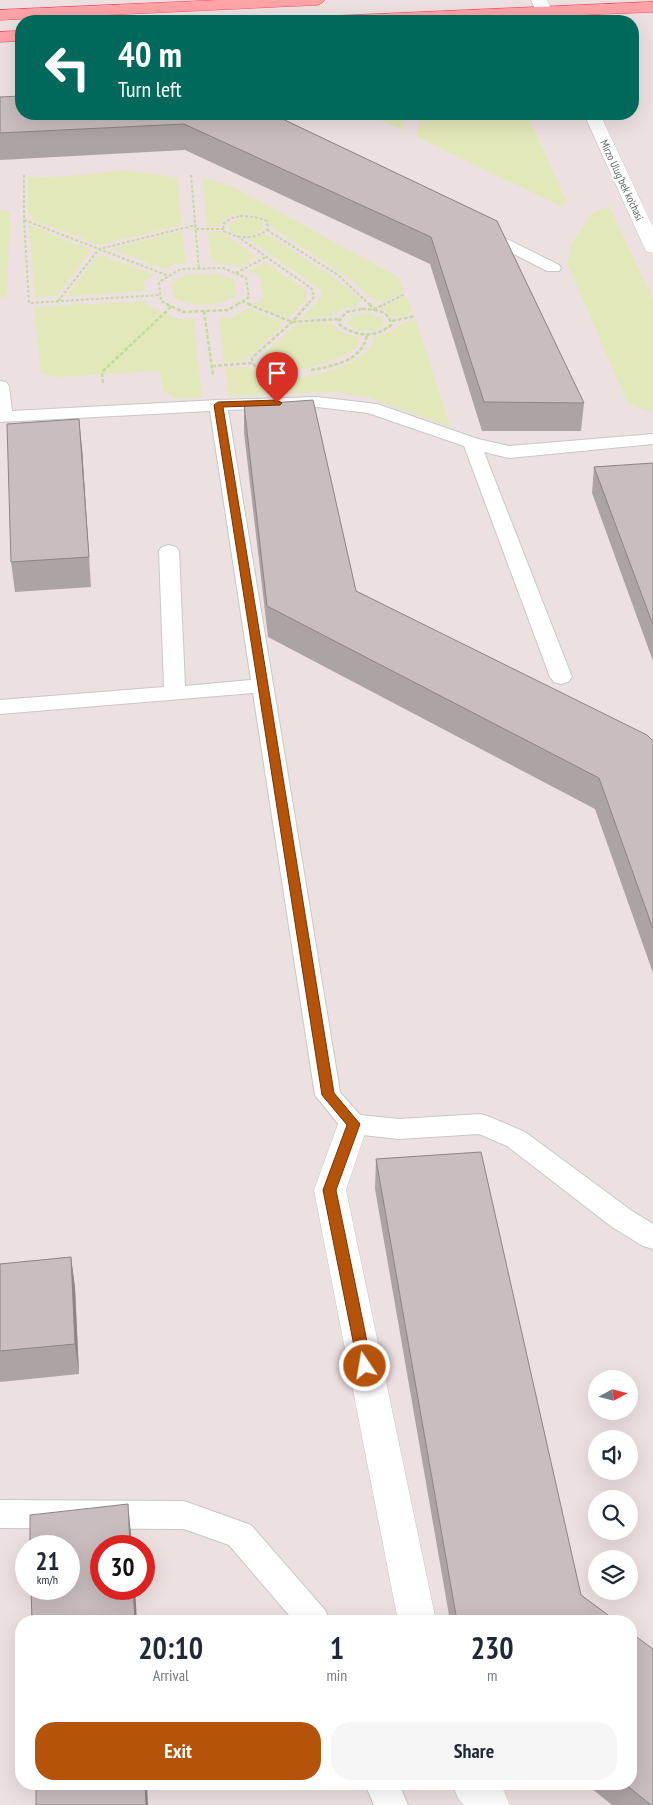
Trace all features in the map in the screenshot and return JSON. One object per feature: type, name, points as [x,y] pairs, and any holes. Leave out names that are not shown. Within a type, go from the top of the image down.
[{"type":"main road","points":[[0,15],[317,0]]},
{"type":"main road","points":[[460,15],[653,7]]},
{"type":"main road","points":[[0,37],[15,36]]},
{"type":"street","name":"Mirzo Ulug'bek ko'chasi","points":[[595,120],[653,247]]},
{"type":"street","points":[[353,1124],[330,1190],[416,1615]]},
{"type":"lane","points":[[466,223],[553,268]]},
{"type":"lane","points":[[0,386],[2,417],[218,405],[317,402],[371,408],[472,443],[509,452],[653,440]]},
{"type":"lane","points":[[218,405],[328,1095],[353,1124],[399,1129],[481,1124],[516,1140],[622,1220],[653,1238]]},
{"type":"lane","points":[[472,443],[561,677]]},
{"type":"lane","points":[[169,551],[175,692]]},
{"type":"lane","points":[[0,707],[262,686]]},
{"type":"lane","points":[[0,1514],[184,1515],[240,1535],[309,1615]]},
{"type":"lane","points":[[385,1790],[391,1805]]},
{"type":"path","points":[[24,175],[24,220],[29,304],[160,295]]},
{"type":"path","points":[[191,175],[199,269]]},
{"type":"path","points":[[247,216],[266,222],[269,225],[267,230],[255,236],[237,236],[228,234],[223,224],[227,221],[247,216]]},
{"type":"path","points":[[24,220],[169,276]]},
{"type":"path","points":[[58,302],[99,249],[196,224]]},
{"type":"path","points":[[196,229],[224,229]]},
{"type":"path","points":[[267,230],[342,279],[366,300],[374,310]]},
{"type":"path","points":[[237,236],[312,289],[314,297],[292,322],[252,358],[252,363],[255,367],[267,373]]},
{"type":"path","points":[[235,273],[266,257]]},
{"type":"path","points":[[222,268],[246,278],[249,297],[228,310],[184,312],[160,301],[159,282],[181,269],[199,269],[222,268]]},
{"type":"path","points":[[374,310],[404,294]]},
{"type":"path","points":[[242,301],[292,322],[340,319]]},
{"type":"path","points":[[104,387],[102,372],[172,306]]},
{"type":"path","points":[[354,310],[374,310],[386,313],[392,321],[388,329],[367,335],[351,332],[340,325],[340,319],[346,312],[354,310]]},
{"type":"path","points":[[204,311],[218,405]]},
{"type":"path","points":[[392,321],[415,316]]},
{"type":"path","points":[[304,372],[345,360],[358,354],[364,348],[367,335]]},
{"type":"path","points":[[212,366],[252,363]]},
{"type":"green space","points":[[380,120],[404,120],[402,130]]},
{"type":"green space","points":[[419,120],[530,120],[567,203],[560,206],[417,137]]},
{"type":"green space","points":[[125,171],[178,178],[181,225],[99,245],[33,220],[28,212],[28,177]]},
{"type":"green space","points":[[203,177],[233,187],[398,277],[404,292],[384,302],[376,302],[350,279],[274,229],[270,223],[255,216],[237,214],[229,216],[219,227],[207,227]]},
{"type":"green space","points":[[609,206],[653,300],[653,413],[628,404],[568,265],[570,246],[591,214]]},
{"type":"green space","points":[[0,211],[10,211],[7,297],[0,297]]},
{"type":"green space","points":[[245,218],[256,219],[263,223],[263,229],[255,234],[246,235],[237,234],[229,230],[228,225],[235,220]]},
{"type":"green space","points":[[29,225],[91,250],[57,296],[35,297]]},
{"type":"green space","points":[[182,231],[186,263],[175,264],[165,269],[111,249]]},
{"type":"green space","points":[[221,231],[257,257],[238,267],[211,260],[208,232]]},
{"type":"green space","points":[[267,234],[337,280],[361,300],[356,306],[344,308],[332,316],[301,319],[322,297],[320,289],[248,239]]},
{"type":"green space","points":[[99,254],[154,275],[144,281],[145,291],[67,296]]},
{"type":"green space","points":[[265,262],[305,290],[307,298],[289,318],[254,304],[263,298],[260,276],[248,271]]},
{"type":"green space","points":[[218,274],[234,280],[236,296],[228,300],[205,305],[197,305],[174,298],[172,283],[186,275]]},
{"type":"green space","points":[[406,296],[412,311],[407,313],[408,316],[394,317],[381,308]]},
{"type":"green space","points":[[145,301],[146,304],[177,319],[194,319],[202,398],[175,398],[164,392],[159,371],[55,377],[41,373],[34,307]]},
{"type":"green space","points":[[248,308],[285,323],[245,360],[224,362],[219,318],[234,317]]},
{"type":"green space","points":[[369,313],[383,319],[383,325],[374,330],[358,331],[353,329],[347,321],[351,316]]},
{"type":"green space","points":[[416,320],[450,427],[367,397],[335,392],[229,396],[225,368],[245,367],[281,379],[305,377],[350,363],[362,356],[370,347],[374,337]]},
{"type":"green space","points":[[331,322],[338,331],[360,338],[357,347],[349,353],[322,364],[291,371],[266,369],[258,362],[266,351],[297,324]]},
{"type":"building","points":[[15,96],[15,120],[285,120],[497,221],[584,403],[484,402],[431,237],[184,124],[0,133],[0,97]]},
{"type":"building","points":[[313,400],[356,591],[647,735],[653,741],[653,929],[599,778],[267,606],[244,405]]},
{"type":"building","points":[[79,419],[89,557],[11,562],[7,424]]},
{"type":"building","points":[[653,463],[653,625],[594,467]]},
{"type":"building","points":[[481,1152],[581,1595],[608,1615],[456,1615],[376,1159]]},
{"type":"building","points":[[71,1257],[75,1344],[0,1351],[0,1264]]},
{"type":"building","points":[[128,1504],[129,1535],[90,1535],[90,1600],[134,1600],[135,1615],[32,1615],[31,1600],[80,1600],[80,1535],[30,1535],[30,1515]]},
{"type":"building","points":[[637,1637],[653,1649],[653,1805],[632,1790],[637,1790]]},
{"type":"building","points":[[36,1790],[145,1790],[146,1805],[36,1805]]},
{"type":"route","points":[[277,403],[218,405],[328,1095],[353,1124],[330,1190],[365,1366]]}]
